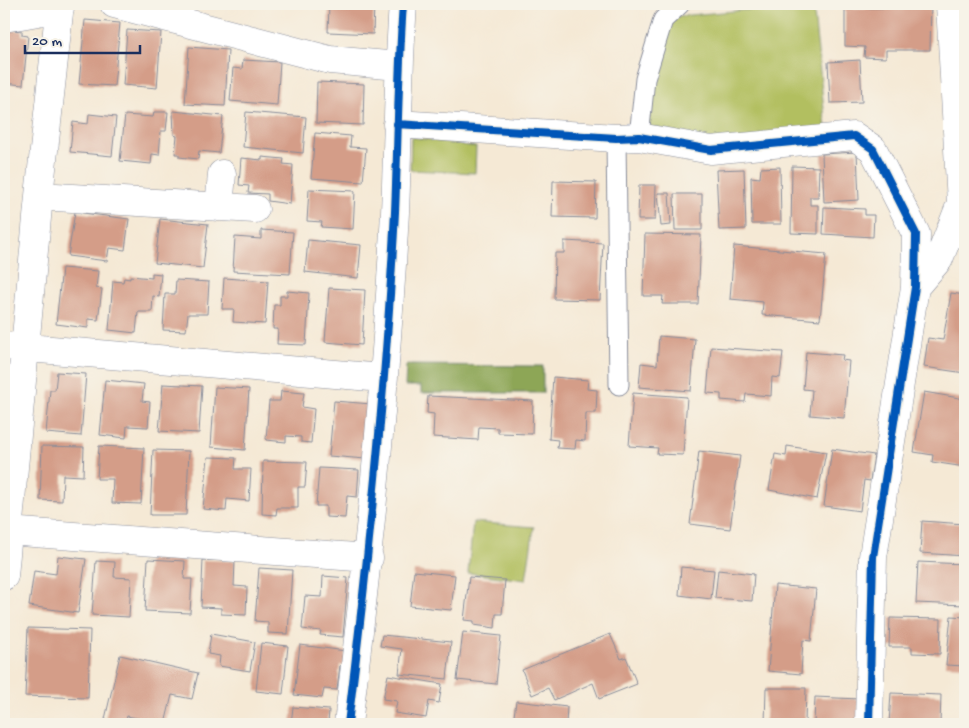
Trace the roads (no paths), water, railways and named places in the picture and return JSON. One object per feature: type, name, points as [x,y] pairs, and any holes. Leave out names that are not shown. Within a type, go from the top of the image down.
[{"type":"street","points":[[114,4],[330,60],[399,66]]},
{"type":"street","points":[[348,724],[369,558],[383,378],[394,212],[403,4]]},
{"type":"street","points":[[915,287],[939,259],[961,203],[961,94],[950,4]]},
{"type":"street","points":[[4,18],[60,6],[39,196],[14,347],[4,576]]},
{"type":"street","points":[[397,124],[628,138],[711,150],[854,136],[873,149],[916,234],[915,287],[872,557],[869,724]]},
{"type":"street","points":[[219,207],[222,174]]},
{"type":"street","points":[[39,196],[254,210]]},
{"type":"street","points":[[14,347],[383,378]]},
{"type":"street","points":[[7,531],[369,558]]},
{"type":"lane","points":[[619,385],[628,138],[663,20],[680,4]]}]
